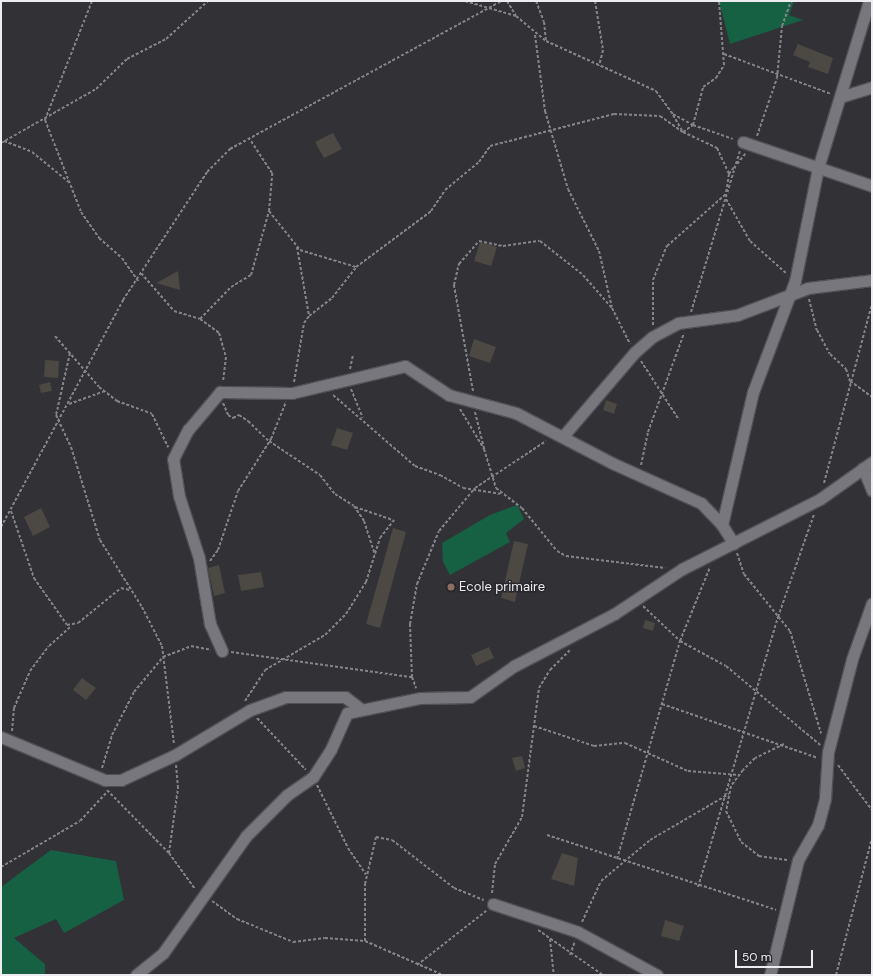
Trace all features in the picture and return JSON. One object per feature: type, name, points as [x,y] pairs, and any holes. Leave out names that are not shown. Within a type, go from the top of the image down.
[{"type":"street","points":[[722,525],[753,392],[795,281],[818,168],[869,1]]},
{"type":"street","points":[[840,97],[872,87]]},
{"type":"street","points":[[747,144],[872,186]]},
{"type":"street","points":[[564,435],[635,352],[652,337],[688,321],[737,315],[791,293],[808,288],[872,280]]},
{"type":"street","points":[[222,651],[210,624],[201,570],[179,496],[173,459],[188,430],[220,392],[292,393],[318,385],[405,366],[449,395],[474,403],[516,413],[564,435],[612,463],[640,474],[701,503],[722,525],[734,544]]},
{"type":"street","points":[[136,975],[163,953],[246,836],[287,795],[313,777],[331,750],[347,713],[360,709],[420,698],[470,696],[514,666],[636,600],[682,569],[715,554],[820,498],[868,465],[872,490]]},
{"type":"street","points":[[770,975],[798,860],[818,825],[828,757],[852,659],[872,603]]},
{"type":"street","points":[[6,739],[105,780],[121,780],[175,755],[236,718],[286,697],[345,697],[360,709]]},
{"type":"street","points":[[492,904],[578,932],[657,975]]},
{"type":"path","points":[[92,1],[45,120],[81,212],[99,238],[122,258],[139,282]]},
{"type":"path","points":[[1,143],[45,120],[96,89],[127,59],[166,39],[208,1]]},
{"type":"path","points":[[465,1],[486,9],[516,16]]},
{"type":"path","points":[[1,528],[86,369],[141,273],[206,172],[230,149],[500,1]]},
{"type":"path","points":[[507,1],[516,16],[535,34],[546,41],[656,91],[673,114],[682,132]]},
{"type":"path","points":[[536,1],[544,22],[546,41]]},
{"type":"path","points":[[595,1],[603,50],[599,66]]},
{"type":"path","points":[[682,132],[693,125],[703,87],[720,71],[724,54],[719,1]]},
{"type":"path","points":[[640,474],[648,432],[663,397],[736,165],[747,144],[759,133],[778,74],[782,26],[791,1]]},
{"type":"path","points":[[535,34],[551,131],[568,189],[600,251],[612,308]]},
{"type":"path","points":[[724,54],[840,97]]},
{"type":"path","points":[[201,570],[218,550],[238,491],[269,442],[292,393],[304,324],[309,316],[332,298],[356,267],[431,211],[445,190],[479,162],[490,146],[633,112],[660,116],[682,132],[717,148],[729,174]]},
{"type":"path","points":[[673,114],[693,125],[747,144]]},
{"type":"path","points":[[200,319],[231,287],[251,275],[269,211],[272,173],[249,138]]},
{"type":"path","points":[[4,141],[32,152],[70,184]]},
{"type":"path","points":[[747,144],[736,165],[729,174],[726,195],[750,241],[795,281]]},
{"type":"path","points":[[652,337],[652,280],[666,246],[726,195]]},
{"type":"path","points":[[269,211],[297,246],[304,252],[356,267]]},
{"type":"path","points":[[679,420],[635,352],[612,308],[583,275],[540,241],[504,246],[479,241],[459,264],[454,285],[474,403],[490,475],[504,494],[522,508],[546,541],[566,556],[682,569]]},
{"type":"path","points":[[297,246],[309,316]]},
{"type":"path","points":[[141,273],[174,311],[200,319],[219,333],[223,342],[227,369],[220,392],[228,415],[233,418],[239,415],[269,442],[320,475],[335,494],[354,506],[394,520],[380,538],[366,582],[333,628],[284,657],[256,679],[236,718]]},
{"type":"path","points":[[808,288],[817,330],[830,354],[846,369],[850,379],[872,397]]},
{"type":"path","points":[[698,887],[778,617],[820,498],[850,379],[872,304]]},
{"type":"path","points":[[55,336],[104,391],[117,401],[152,414],[173,459]]},
{"type":"path","points":[[70,352],[56,415],[100,540],[131,590],[162,646],[178,788],[169,853]]},
{"type":"path","points":[[318,385],[346,403],[415,466],[440,474],[453,485],[504,494]]},
{"type":"path","points":[[68,404],[79,403],[104,391]]},
{"type":"path","points":[[449,395],[484,449]]},
{"type":"path","points":[[420,698],[412,677],[410,624],[417,584],[439,531],[475,488],[490,475],[552,437],[564,435]]},
{"type":"path","points":[[354,506],[364,521],[375,554]]},
{"type":"path","points":[[11,510],[34,578],[52,608],[71,626]]},
{"type":"path","points":[[734,544],[744,574],[790,631],[828,757]]},
{"type":"path","points":[[618,859],[680,641],[715,554]]},
{"type":"path","points":[[6,739],[14,708],[30,671],[49,646],[71,626],[114,592],[121,588],[131,590]]},
{"type":"path","points":[[636,600],[680,641],[726,666],[828,757],[872,810]]},
{"type":"path","points":[[416,965],[492,904],[495,864],[522,817],[539,688],[550,670],[576,644]]},
{"type":"path","points":[[412,677],[284,657],[222,651],[191,646],[163,657],[134,692],[112,735],[100,765],[108,792],[169,853],[204,896],[237,919],[293,942],[325,938],[365,941],[416,965],[443,975]]},
{"type":"path","points":[[662,704],[828,757]]},
{"type":"path","points":[[534,726],[594,746],[625,743],[688,771],[739,775]]},
{"type":"path","points":[[784,744],[755,758],[739,775],[729,794],[726,811],[741,842],[759,856],[798,860]]},
{"type":"path","points":[[1,868],[80,821],[121,780]]},
{"type":"path","points":[[570,955],[578,932],[601,881],[650,840],[729,794]]},
{"type":"path","points":[[548,835],[698,887],[785,913]]},
{"type":"path","points":[[365,941],[364,884],[376,837],[392,840],[454,888],[492,904]]},
{"type":"path","points":[[836,975],[872,838]]},
{"type":"path","points":[[532,926],[570,955],[603,975]]},
{"type":"path","points":[[550,939],[554,975]]},
{"type":"green space","points":[[719,1],[794,1],[789,15],[803,20],[730,44]]},
{"type":"green space","points":[[517,505],[524,519],[506,533],[510,542],[450,575],[443,562],[442,543],[490,515]]},
{"type":"green space","points":[[51,850],[116,861],[124,900],[64,933],[56,919],[14,938],[45,964],[45,975],[1,975],[1,887]]},
{"type":"building","points":[[798,44],[833,58],[828,74],[808,67],[810,62],[793,55]]},
{"type":"building","points":[[333,133],[342,149],[324,158],[315,142]]},
{"type":"building","points":[[480,242],[497,247],[491,266],[474,261]]},
{"type":"building","points":[[178,271],[180,290],[156,283]]},
{"type":"building","points":[[474,339],[496,347],[490,363],[469,356]]},
{"type":"building","points":[[45,360],[59,361],[58,378],[44,377]]},
{"type":"building","points":[[50,382],[52,391],[41,393],[39,385]]},
{"type":"building","points":[[606,400],[617,404],[614,414],[603,410]]},
{"type":"building","points":[[337,428],[353,433],[347,450],[331,445]]},
{"type":"building","points":[[41,508],[50,527],[33,536],[24,517]]},
{"type":"building","points":[[393,528],[406,532],[380,628],[366,624]]},
{"type":"building","points":[[514,541],[528,544],[515,602],[501,598]]},
{"type":"building","points":[[219,565],[225,593],[214,596],[208,568]]},
{"type":"building","points":[[261,572],[264,587],[241,591],[238,575]]},
{"type":"building","points":[[645,620],[655,623],[653,631],[643,628]]},
{"type":"building","points":[[489,647],[494,658],[476,666],[471,655]]},
{"type":"building","points":[[82,678],[96,688],[86,700],[73,690]]},
{"type":"building","points":[[522,756],[525,768],[516,771],[512,758]]},
{"type":"building","points":[[562,853],[578,858],[574,886],[551,879]]},
{"type":"building","points":[[665,920],[684,926],[679,941],[661,936]]},
{"type":"place","name":"Ecole primaire","points":[[451,587]]}]
